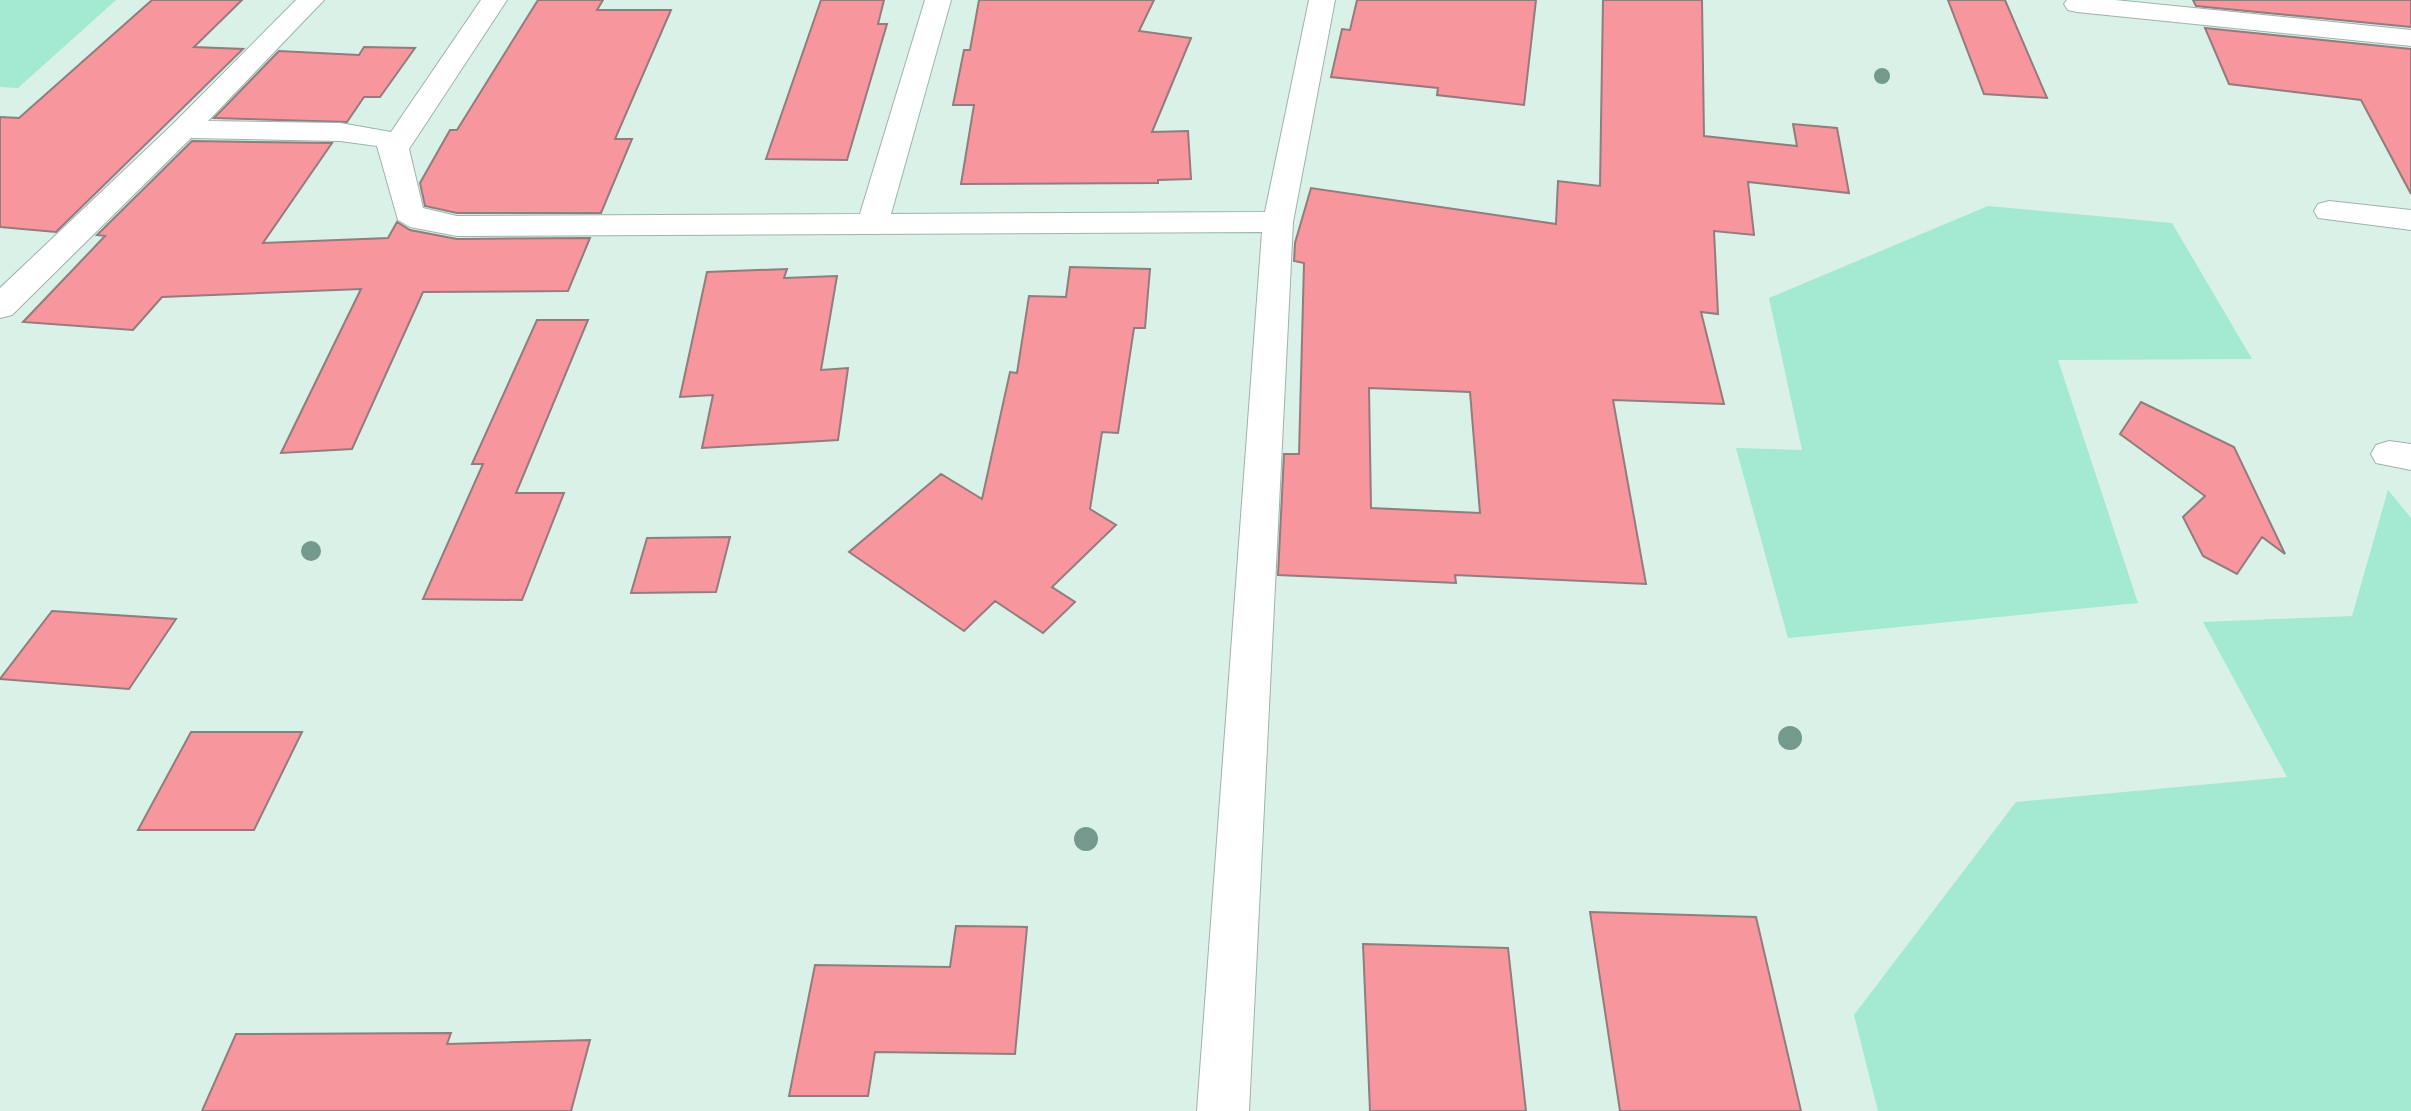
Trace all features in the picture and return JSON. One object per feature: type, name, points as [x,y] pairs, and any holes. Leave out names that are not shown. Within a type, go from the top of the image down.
[{"type":"street","points":[[0,307],[184,129],[311,0]]},
{"type":"street","points":[[394,149],[494,0]]},
{"type":"street","points":[[873,223],[938,0]]},
{"type":"street","points":[[1223,1111],[1278,222],[1322,0]]},
{"type":"street","points":[[2077,4],[2411,38]]},
{"type":"street","points":[[184,129],[371,134],[386,139],[394,149],[409,213],[421,220],[439,224],[1278,222]]},
{"type":"street","points":[[2329,211],[2411,220]]},
{"type":"street","points":[[0,263],[42,266]]},
{"type":"green space","points":[[0,0],[116,0],[18,88],[0,87]]},
{"type":"green space","points":[[1988,206],[2172,223],[2252,359],[2058,360],[2138,603],[1788,638],[1736,448],[1802,450],[1769,298]]},
{"type":"green space","points":[[2388,490],[2411,518],[2411,1111],[1878,1111],[1854,1015],[2016,802],[2287,777],[2203,622],[2352,616]]},
{"type":"building","points":[[152,0],[242,0],[194,47],[243,49],[56,232],[0,227],[0,117],[19,118]]},
{"type":"building","points":[[538,0],[603,0],[597,10],[671,10],[615,139],[632,139],[601,213],[457,213],[425,206],[420,183],[450,130],[457,130]]},
{"type":"building","points":[[821,0],[884,0],[878,24],[887,24],[847,160],[766,159]]},
{"type":"building","points":[[979,0],[1154,0],[1139,31],[1191,38],[1152,132],[1188,131],[1191,179],[1158,180],[1158,183],[961,184],[974,105],[953,105],[964,50],[970,50]]},
{"type":"building","points":[[1357,0],[1536,0],[1524,105],[1437,95],[1438,88],[1331,77],[1342,29],[1350,30]]},
{"type":"building","points":[[1603,0],[1702,0],[1704,136],[1797,146],[1793,124],[1837,128],[1849,193],[1748,182],[1754,235],[1714,231],[1718,314],[1701,312],[1724,404],[1613,400],[1646,584],[1455,575],[1456,583],[1278,575],[1284,454],[1299,454],[1304,263],[1294,261],[1295,243],[1311,188],[1556,224],[1558,181],[1600,186]],"holes":[[[1369,388],[1470,392],[1480,513],[1371,508]]]},
{"type":"building","points":[[1948,0],[2005,0],[2047,98],[1984,94]]},
{"type":"building","points":[[2193,0],[2411,0],[2411,27],[2196,6]]},
{"type":"building","points":[[2205,28],[2411,49],[2411,194],[2361,100],[2229,84]]},
{"type":"building","points":[[364,47],[415,48],[380,97],[364,97],[347,122],[214,118],[279,51],[359,55]]},
{"type":"building","points":[[192,141],[332,143],[263,243],[388,238],[397,222],[410,230],[457,239],[590,238],[568,291],[423,292],[352,449],[281,453],[361,289],[162,297],[133,330],[23,322],[105,236],[97,235]]},
{"type":"building","points":[[1070,267],[1150,269],[1145,328],[1134,328],[1118,433],[1102,432],[1090,509],[1116,525],[1052,587],[1075,602],[1043,633],[995,601],[964,631],[849,552],[941,474],[982,499],[1010,372],[1017,373],[1029,296],[1066,297]]},
{"type":"building","points":[[787,269],[784,278],[837,276],[821,370],[848,368],[838,440],[702,448],[713,395],[680,397],[707,272]]},
{"type":"building","points":[[537,320],[588,320],[516,493],[564,493],[522,600],[423,599],[483,464],[472,464]]},
{"type":"building","points":[[2141,402],[2234,447],[2285,554],[2262,537],[2237,574],[2203,556],[2183,517],[2205,496],[2120,434]]},
{"type":"building","points":[[730,537],[716,592],[631,593],[647,538]]},
{"type":"building","points":[[52,611],[176,619],[129,689],[0,679]]},
{"type":"building","points":[[191,732],[302,732],[254,830],[138,830]]},
{"type":"building","points":[[1590,912],[1756,917],[1801,1111],[1620,1111]]},
{"type":"building","points":[[956,926],[1027,927],[1015,1054],[875,1052],[868,1096],[789,1096],[815,965],[950,967]]},
{"type":"building","points":[[1363,944],[1508,948],[1526,1111],[1370,1111]]},
{"type":"building","points":[[451,1033],[447,1044],[590,1040],[571,1111],[202,1111],[236,1034]]}]
